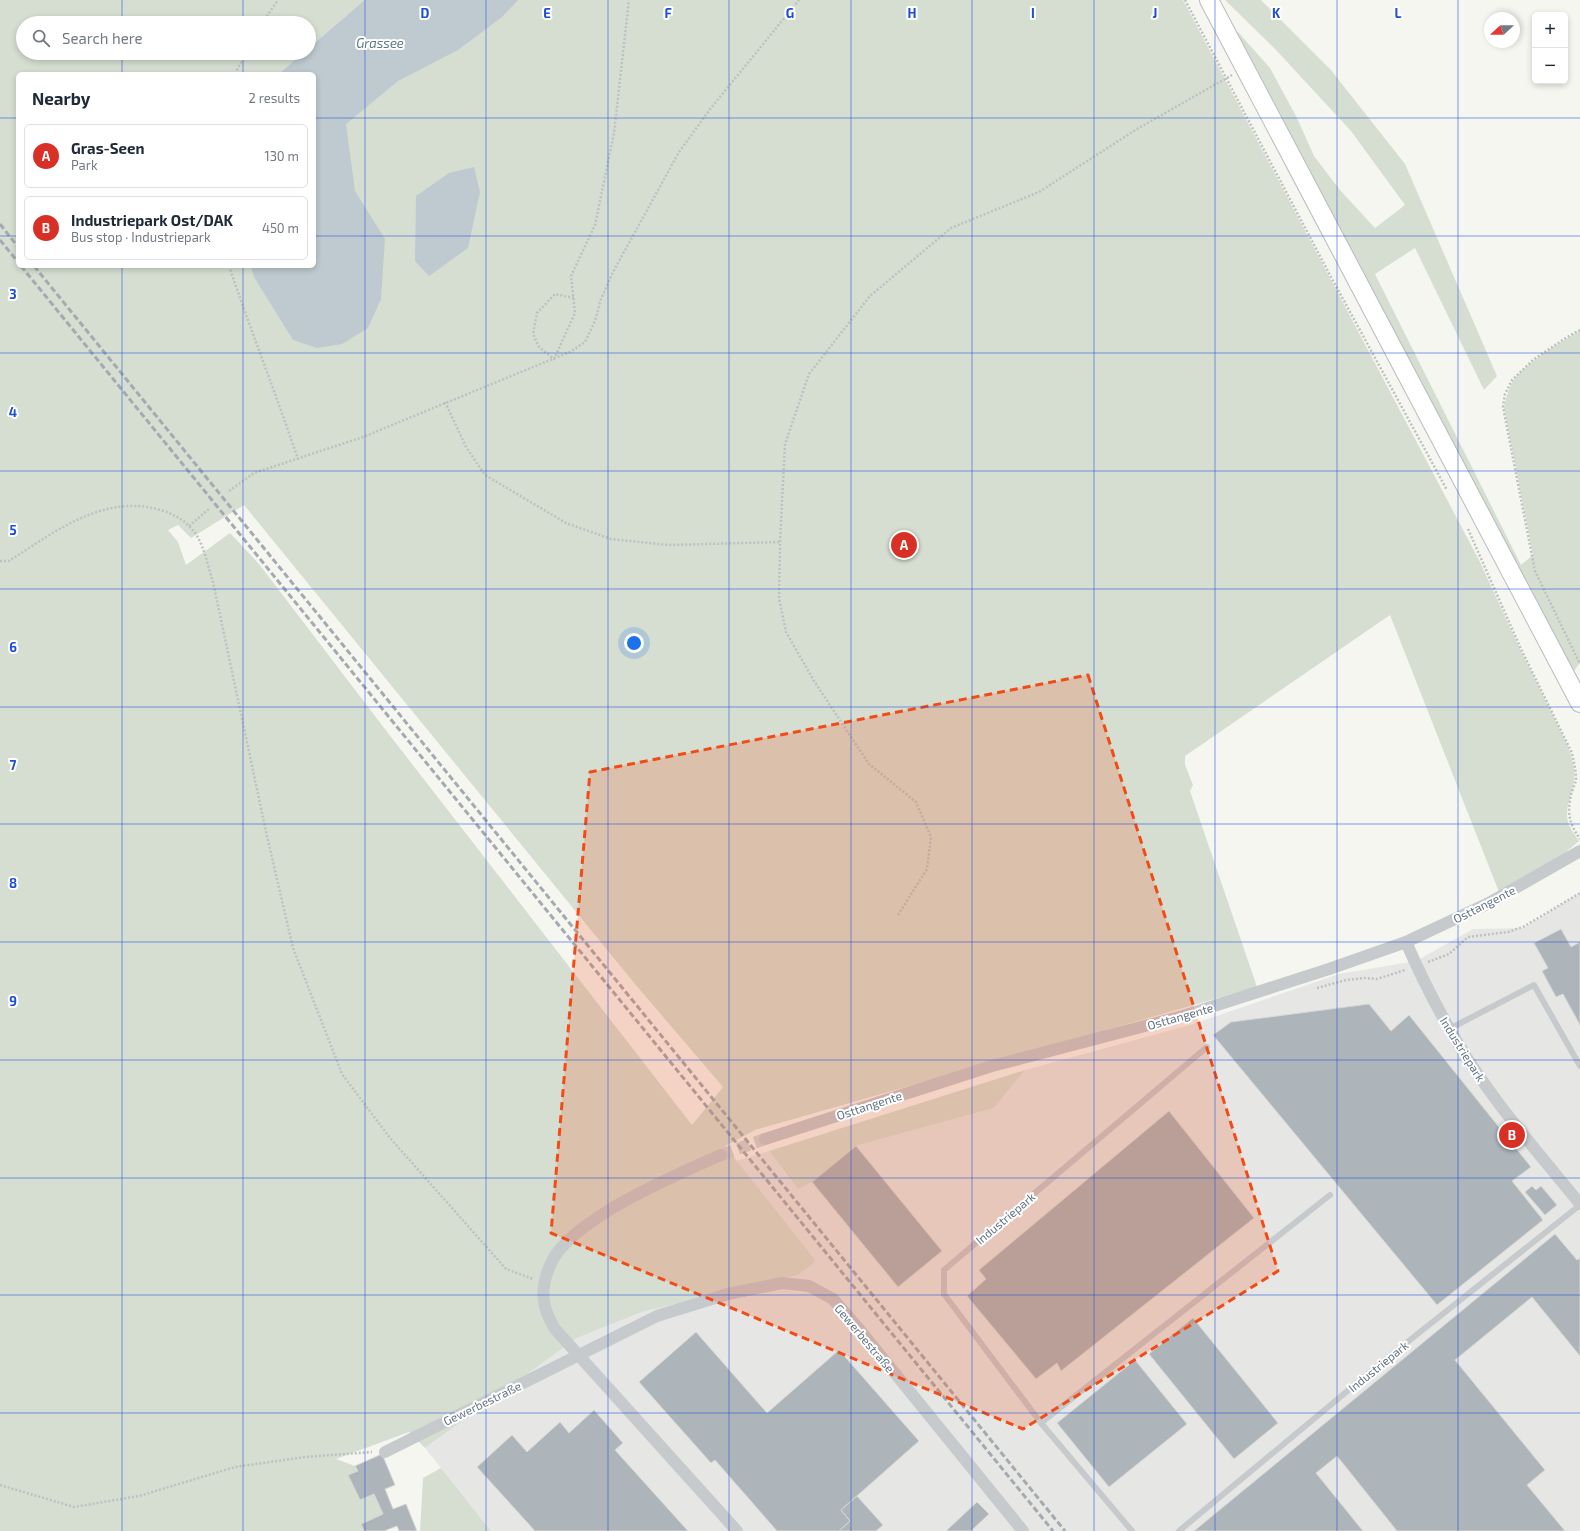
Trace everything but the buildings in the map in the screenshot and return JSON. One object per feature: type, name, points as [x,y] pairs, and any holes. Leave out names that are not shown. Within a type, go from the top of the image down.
[{"type":"main road","points":[[1209,0],[1580,703]]},
{"type":"street","name":"Osttangente","points":[[765,1139],[992,1066],[1183,1016],[1406,942],[1489,903],[1580,852]]},
{"type":"street","name":"Industriepark","points":[[1406,942],[1429,993],[1449,1029],[1494,1098],[1580,1204]]},
{"type":"street","points":[[721,1155],[641,1192],[598,1217],[575,1234],[560,1248],[551,1265],[545,1284],[543,1300],[547,1313],[555,1329],[737,1531]]},
{"type":"street","name":"Gewerbestraße","points":[[384,1452],[657,1316],[728,1294],[782,1283],[809,1286],[832,1299],[1023,1531]]},
{"type":"lane","points":[[1449,1029],[1534,985],[1580,1066]]},
{"type":"lane","name":"Industriepark","points":[[1132,1531],[1041,1423],[944,1294],[944,1270],[1208,1047]]},
{"type":"lane","points":[[1041,1423],[1330,1195]]},
{"type":"lane","name":"Industriepark","points":[[1179,1531],[1381,1362],[1580,1204]]},
{"type":"path","points":[[267,16],[278,0]]},
{"type":"path","points":[[554,359],[575,313],[571,276],[595,225],[614,133],[629,0]]},
{"type":"path","points":[[229,491],[254,473],[363,437],[445,402],[572,352],[585,342],[595,321],[601,299],[613,272],[679,152],[711,108],[800,0]]},
{"type":"path","points":[[1185,0],[1331,277],[1451,496]]},
{"type":"path","points":[[236,72],[242,60]]},
{"type":"path","points":[[898,915],[927,869],[931,837],[916,802],[869,764],[814,681],[786,632],[779,598],[785,444],[809,374],[870,296],[950,228],[1039,192],[1137,129],[1227,78]]},
{"type":"path","points":[[230,268],[247,321],[270,379],[298,459]]},
{"type":"path","points":[[554,359],[539,347],[534,334],[537,313],[555,294],[574,298]]},
{"type":"path","points":[[1580,330],[1532,360],[1512,380],[1505,394],[1503,407],[1535,571],[1580,664]]},
{"type":"path","points":[[445,402],[466,447],[484,475],[566,523],[611,539],[668,545],[780,542]]},
{"type":"path","points":[[0,561],[9,561],[60,528],[98,511],[121,506],[148,506],[173,513],[189,526],[197,536],[213,582],[264,825],[293,948],[342,1074],[390,1138],[506,1269],[545,1284]]},
{"type":"path","points":[[189,526],[210,508]]},
{"type":"path","points":[[1466,524],[1521,649],[1567,742],[1575,765],[1576,782],[1571,794],[1569,818],[1571,825],[1580,839]]},
{"type":"path","points":[[1576,782],[1580,781]]},
{"type":"path","points":[[0,1485],[74,1507],[139,1496],[236,1467],[305,1457],[384,1452]]},
{"type":"highlighted area","points":[[1088,675],[1278,1271],[1023,1429],[551,1233],[590,772]]},
{"type":"shaded area","points":[[0,0],[1183,0],[1479,560],[1520,649],[1566,742],[1573,761],[1574,772],[1573,787],[1567,808],[1567,819],[1579,841],[1554,862],[1499,892],[1390,615],[1185,756],[1185,765],[1193,785],[1190,791],[1257,987],[755,1130],[725,1146],[816,1261],[798,1275],[642,1312],[577,1338],[425,1448],[409,1432],[336,1459],[355,1466],[358,1471],[349,1476],[360,1500],[374,1494],[383,1514],[361,1524],[364,1531],[0,1531]],"holes":[[[244,505],[635,984],[723,1087],[692,1125],[259,564],[230,533],[186,565],[178,542],[168,530],[178,525],[191,538]]]},
{"type":"shaded area","points":[[1225,0],[1261,0],[1331,70],[1405,164],[1497,376],[1484,390],[1415,248],[1375,274],[1521,565],[1533,555],[1504,408],[1506,398],[1513,381],[1526,367],[1553,347],[1580,331],[1580,663],[1568,679],[1228,37],[1238,32],[1270,68],[1297,118],[1314,156],[1340,190],[1375,228],[1405,205],[1351,131],[1276,50]]},
{"type":"shaded area","points":[[1580,893],[1580,1531],[491,1531],[425,1448],[577,1338],[642,1312],[798,1275],[816,1261],[736,1161],[769,1151],[798,1189],[856,1146],[994,1108],[1025,1070],[1190,1025],[1339,974],[1416,961],[1473,929],[1523,928]]},
{"type":"shaded area","points":[[1025,1070],[994,1108],[856,1146],[812,1182],[798,1189],[769,1151]]},
{"type":"shaded area","points":[[441,1468],[491,1531],[420,1531],[423,1478]]},
{"type":"water","name":"Grassee","points":[[365,0],[518,0],[502,17],[458,50],[398,81],[346,124],[355,191],[385,239],[381,299],[368,328],[342,344],[317,348],[293,340],[254,277],[252,268],[316,268],[316,72],[281,72],[295,60],[316,60],[316,42]]},
{"type":"water","points":[[474,167],[480,192],[468,248],[429,276],[415,261],[416,196],[449,173]]},
{"type":"tunnel","points":[[721,1155],[765,1139]]},
{"type":"railway","points":[[0,224],[16,244]]},
{"type":"railway","points":[[0,240],[16,260]]},
{"type":"railway","points":[[23,268],[1053,1531]]},
{"type":"railway","points":[[36,268],[1065,1531]]},
{"type":"place","name":"Gras-Seen","points":[[904,545]]},
{"type":"place","name":"Industriepark Ost/DAK","points":[[1512,1135]]}]
